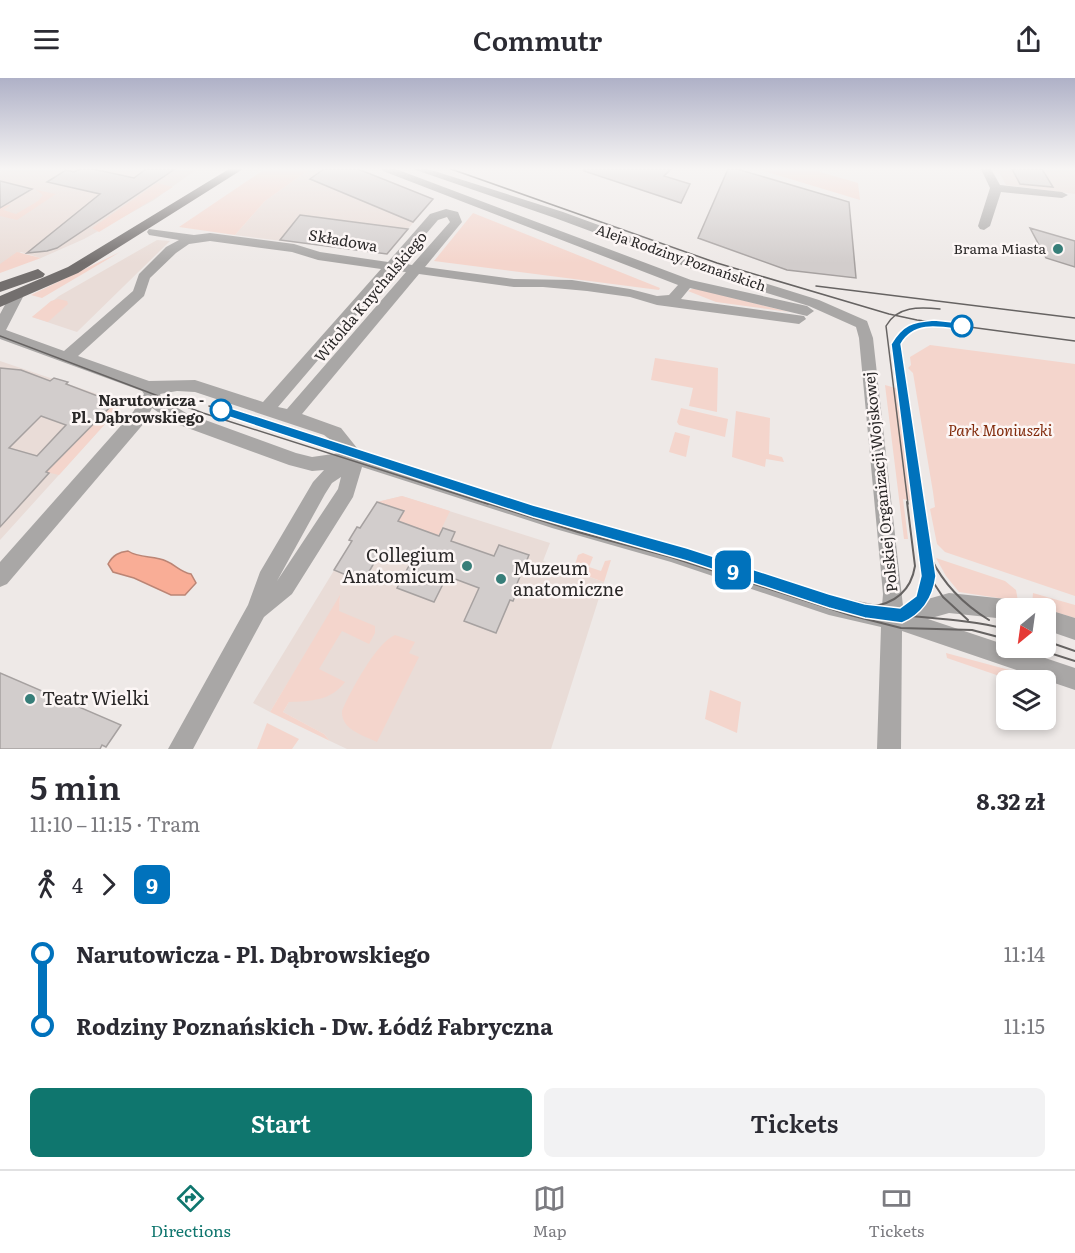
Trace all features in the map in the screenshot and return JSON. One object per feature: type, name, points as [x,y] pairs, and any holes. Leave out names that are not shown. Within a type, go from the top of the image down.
[{"type":"main road","points":[[0,302],[97,257],[112,244],[182,200]]},
{"type":"main road","points":[[0,287],[112,244]]},
{"type":"street","name":"Aleja Rodziny Poznańskich","points":[[469,200],[687,283],[812,312],[840,315]]},
{"type":"street","name":"Aleja Rodziny Poznańskich","points":[[514,200],[711,272],[814,303],[862,324]]},
{"type":"street","points":[[984,226],[992,200]]},
{"type":"street","name":"Witolda Knychalskiego","points":[[266,410],[434,217],[446,213],[454,215],[456,222],[290,417]]},
{"type":"street","points":[[153,232],[196,238]]},
{"type":"street","name":"Składowa","points":[[68,356],[108,323],[139,293],[144,277],[171,250],[196,238],[210,237],[294,248],[313,255],[416,270],[514,283],[542,281],[633,293],[661,301],[799,320]]},
{"type":"street","points":[[661,301],[674,297],[687,283]]},
{"type":"street","points":[[0,328],[17,295]]},
{"type":"street","name":"Polskiej Organizacji Wojskowej","points":[[862,324],[866,338],[893,587],[889,749]]},
{"type":"street","points":[[0,333],[68,356],[150,390],[177,385],[195,386],[335,432],[347,451],[355,458],[543,517],[671,553],[829,605],[892,618],[1075,679]]},
{"type":"street","points":[[150,390],[152,397],[162,407],[180,418],[295,460],[312,464],[355,458]]},
{"type":"street","points":[[0,577],[139,417],[150,390]]},
{"type":"street","points":[[180,749],[257,610],[285,587],[331,516],[349,486],[355,458]]},
{"type":"street","points":[[892,618],[911,616],[934,606],[949,603],[996,608]]},
{"type":"street","points":[[1056,623],[1075,629]]},
{"type":"shaded area","points":[[0,200],[153,200],[84,239],[41,258],[21,252],[0,266]]},
{"type":"shaded area","points":[[432,200],[387,254],[235,235],[265,201]]},
{"type":"shaded area","points":[[157,240],[170,241],[77,332],[32,317],[59,296]]},
{"type":"shaded area","points":[[0,361],[124,403],[0,540]]},
{"type":"shaded area","points":[[402,496],[550,543],[543,561],[604,582],[551,749],[347,749],[283,712],[337,621],[340,597],[270,712],[253,703],[352,541],[349,540],[357,527],[360,528],[377,502]]},
{"type":"shaded area","points":[[128,551],[161,559],[191,574],[196,583],[185,595],[171,595],[134,578],[113,572],[108,564],[110,561],[116,554]]},
{"type":"green space","points":[[47,200],[17,220],[0,216],[0,206],[11,205],[3,210],[16,214],[38,201]]},
{"type":"green space","points":[[132,200],[151,200],[99,232],[92,228]]},
{"type":"green space","points":[[219,200],[266,200],[235,235],[179,227]]},
{"type":"green space","points":[[473,213],[660,288],[659,290],[434,261]]},
{"type":"green space","points":[[17,252],[41,258],[0,273],[0,264]]},
{"type":"green space","points":[[120,252],[42,298],[31,295]]},
{"type":"green space","points":[[692,289],[789,312],[716,302],[688,291]]},
{"type":"green space","points":[[58,299],[67,301],[68,304],[48,322],[32,317],[51,301]]},
{"type":"green space","name":"Park Moniuszki","points":[[930,345],[1075,364],[1075,596],[945,552],[937,544],[930,509],[935,507],[933,492],[913,373],[908,368],[911,365],[910,357]]},
{"type":"green space","points":[[655,358],[718,368],[717,412],[689,406],[693,388],[651,380]]},
{"type":"green space","points":[[885,385],[906,391],[922,503],[903,499],[908,539],[904,539]]},
{"type":"green space","points":[[118,399],[124,403],[59,475],[46,472]]},
{"type":"green space","points":[[681,408],[728,419],[725,437],[679,425],[677,422]]},
{"type":"green space","points":[[736,411],[770,418],[769,454],[782,457],[784,462],[766,459],[765,467],[732,457]]},
{"type":"green space","points":[[675,432],[690,436],[686,457],[669,452]]},
{"type":"green space","points":[[402,496],[450,511],[438,536],[398,521],[404,511],[377,502]]},
{"type":"green space","points":[[583,553],[593,557],[589,567],[601,571],[605,561],[611,560],[604,582],[573,571],[578,555]]},
{"type":"green space","points":[[936,558],[1005,581],[1016,590],[1017,598],[998,598],[959,592],[946,576]]},
{"type":"green space","points":[[1033,593],[1050,598],[1033,598]]},
{"type":"green space","points":[[340,595],[339,611],[375,626],[375,633],[369,644],[342,631],[319,669],[345,682],[333,693],[320,699],[289,702],[283,712],[324,734],[330,741],[270,712]]},
{"type":"green space","points":[[1056,600],[1075,605],[1075,618],[1056,612]]},
{"type":"green space","points":[[395,635],[415,642],[409,653],[419,657],[377,742],[349,727],[345,723],[342,711],[372,658]]},
{"type":"green space","points":[[946,653],[1009,670],[996,670],[996,675],[947,658]]},
{"type":"green space","points":[[710,690],[741,702],[737,733],[705,719]]},
{"type":"green space","points":[[267,723],[299,739],[292,749],[257,749]]},
{"type":"building","points":[[0,200],[13,200],[0,208]]},
{"type":"building","points":[[92,200],[128,200],[57,248],[27,253]]},
{"type":"building","points":[[361,200],[432,200],[413,222]]},
{"type":"building","points":[[714,200],[843,200],[849,202],[856,278],[787,270],[698,238]]},
{"type":"building","points":[[300,215],[408,229],[387,254],[280,240]]},
{"type":"building","name":"Brama Miasta","points":[[1030,228],[1075,241],[1075,267],[1046,258]]},
{"type":"building","points":[[0,368],[21,370],[50,381],[54,378],[100,397],[103,394],[118,399],[46,472],[49,473],[0,527]],"holes":[[[41,416],[66,425],[37,456],[9,448]]]},
{"type":"building","name":"Collegium Anatomicum","points":[[377,502],[404,511],[398,521],[439,536],[443,528],[455,532],[451,541],[494,556],[499,545],[529,555],[516,586],[519,587],[513,601],[510,600],[496,633],[464,621],[479,588],[447,576],[434,602],[397,588],[411,562],[381,551],[363,582],[334,570],[352,541],[349,540],[357,527],[360,528]]},
{"type":"building","name":"Teatr Wielki","points":[[0,673],[121,725],[106,747],[102,745],[100,749],[0,749]]},
{"type":"tram line","points":[[540,200],[717,263],[896,315]]},
{"type":"tram line","points":[[816,286],[1075,318]]},
{"type":"tram line","points":[[896,315],[909,309],[940,309]]},
{"type":"tram line","points":[[896,315],[1075,341]]},
{"type":"tram line","points":[[896,315],[886,326],[908,504]]},
{"type":"tram line","name":"9","points":[[221,410],[533,511],[687,554],[829,601],[875,613],[902,615],[913,609],[926,592],[928,565],[896,344],[903,332],[919,324],[962,326]]},
{"type":"tram line","points":[[919,504],[896,344],[903,332],[923,324]]},
{"type":"tram line","points":[[0,336],[203,413],[488,504]]},
{"type":"tram line","points":[[209,406],[334,447]]},
{"type":"tram line","points":[[484,502],[578,532],[671,557],[850,615],[901,628],[972,630],[996,636]]},
{"type":"tram line","points":[[869,607],[886,603],[900,595],[910,583],[913,575],[915,566],[907,502]]},
{"type":"tram line","points":[[919,502],[927,548],[927,574]]},
{"type":"tram line","points":[[931,558],[955,593],[989,620]]},
{"type":"tram line","points":[[903,615],[915,605],[923,593],[927,574]]},
{"type":"tram line","points":[[927,574],[943,597],[968,620]]},
{"type":"tram line","points":[[853,608],[996,627]]},
{"type":"tram line","points":[[1056,644],[1075,651]]},
{"type":"tram line","points":[[1056,655],[1075,661]]},
{"type":"place","name":"Brama Miasta","points":[[1058,249]]},
{"type":"place","name":"Narutowicza - Pl. Dąbrowskiego","points":[[221,410]]},
{"type":"place","name":"Collegium Anatomicum","points":[[467,566]]},
{"type":"place","name":"Muzeum anatomiczne","points":[[501,579]]},
{"type":"place","name":"Teatr Wielki","points":[[30,699]]}]
